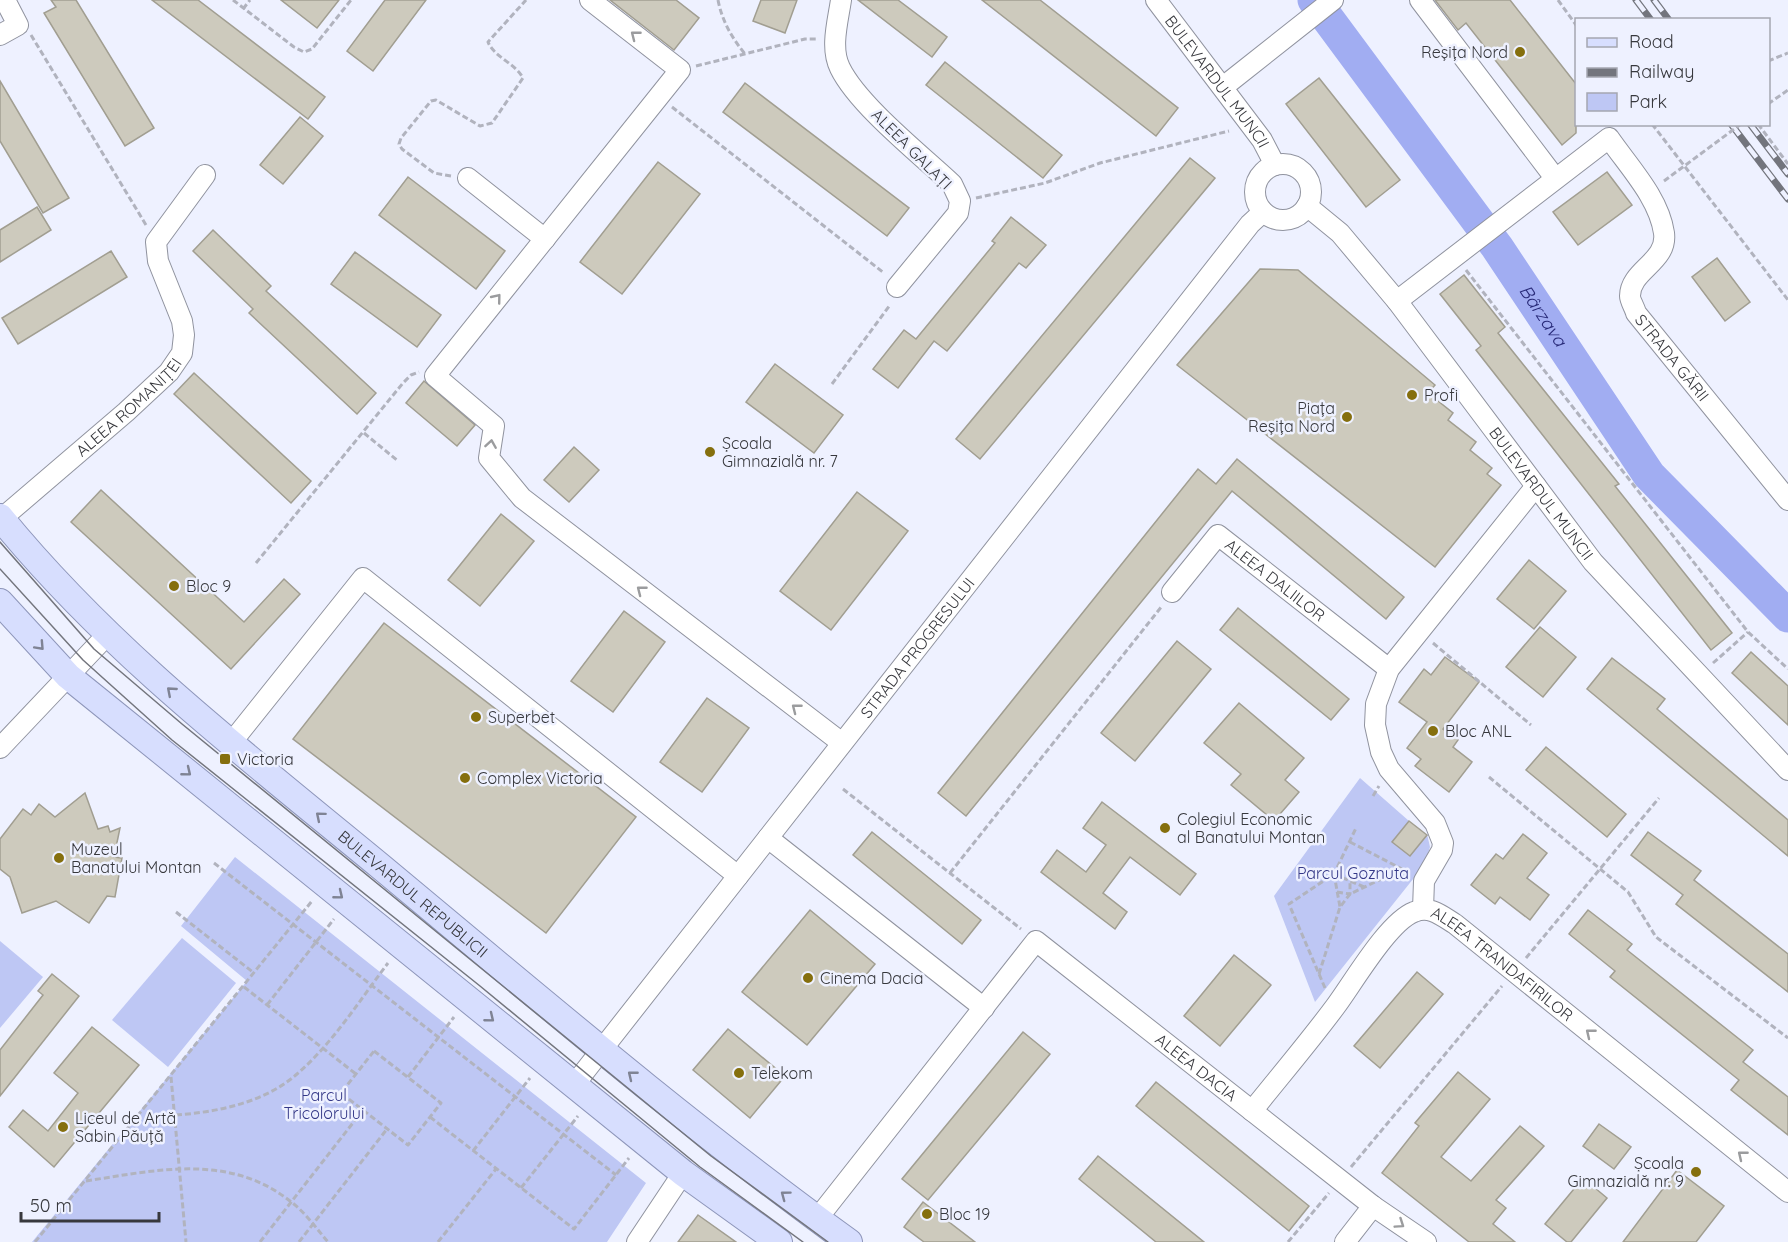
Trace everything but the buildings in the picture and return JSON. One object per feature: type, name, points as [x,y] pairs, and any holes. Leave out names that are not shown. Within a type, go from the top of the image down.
[{"type":"main road","name":"BULEVARDUL REPUBLICII","points":[[1,518],[107,635],[231,743],[711,1140],[849,1242]]},
{"type":"main road","points":[[0,603],[68,676],[683,1173],[780,1242]]},
{"type":"street","points":[[0,35],[18,25],[5,0]]},
{"type":"street","points":[[590,0],[680,70],[435,376],[494,426],[489,459],[522,498],[842,743]]},
{"type":"street","name":"ALEEA GALAȚI","points":[[840,0],[835,39],[840,68],[868,106],[952,184],[960,201],[958,213],[897,286]]},
{"type":"street","name":"BULEVARDUL MUNCII","points":[[1156,0],[1262,140],[1275,165]]},
{"type":"street","points":[[1223,87],[1333,0]]},
{"type":"street","points":[[1420,0],[1555,178]]},
{"type":"street","name":"STRADA GĂRII","points":[[1397,301],[1609,138],[1657,208],[1665,236],[1656,261],[1635,280],[1630,296],[1636,313],[1788,500]]},
{"type":"street","points":[[1286,164],[1297,168],[1305,175],[1310,185],[1311,195],[1307,206],[1292,219],[1271,218],[1257,204],[1256,185],[1260,176],[1275,165],[1286,164]]},
{"type":"street","points":[[156,242],[205,175]]},
{"type":"street","points":[[468,178],[545,239]]},
{"type":"street","name":"BULEVARDUL MUNCII","points":[[1307,206],[1340,233],[1397,301],[1593,562],[1788,770]]},
{"type":"street","name":"STRADA PROGRESULUI","points":[[574,1085],[1250,224],[1263,212]]},
{"type":"street","name":"ALEEA ROMANIȚEI","points":[[1,518],[126,412],[169,372],[182,354],[184,335],[182,321],[158,261],[156,242]]},
{"type":"street","points":[[1423,909],[1424,881],[1442,850],[1443,843],[1435,822],[1389,769],[1381,752],[1374,725],[1376,704],[1389,669],[1536,486]]},
{"type":"street","name":"ALEEA DALIILOR","points":[[1172,592],[1218,535],[1389,669]]},
{"type":"street","points":[[231,743],[363,578],[738,876]]},
{"type":"street","points":[[0,748],[107,635]]},
{"type":"street","points":[[768,838],[984,1008]]},
{"type":"street","name":"ALEEA TRANDAFIRILOR","points":[[1252,1111],[1334,1008],[1389,933],[1402,919],[1423,909],[1434,911],[1455,924],[1788,1192]]},
{"type":"street","points":[[817,1219],[1036,941]]},
{"type":"street","name":"ALEEA DACIA","points":[[1036,941],[1373,1206],[1426,1242]]},
{"type":"street","points":[[637,1242],[683,1173]]},
{"type":"street","points":[[1346,1242],[1373,1206]]},
{"type":"path","points":[[233,0],[294,47],[304,52],[312,49],[351,0]]},
{"type":"path","points":[[243,9],[250,0]]},
{"type":"path","points":[[468,178],[434,173],[402,149],[399,144],[401,138],[431,101],[436,100],[480,126],[492,123],[523,78],[519,71],[491,48],[488,42],[526,0]]},
{"type":"path","points":[[718,0],[720,13],[733,39],[745,54]]},
{"type":"path","points":[[1558,0],[1575,24]]},
{"type":"path","points":[[18,25],[33,36],[156,242]]},
{"type":"path","points":[[680,70],[805,39],[835,39]]},
{"type":"path","points":[[1770,60],[1788,53]]},
{"type":"path","points":[[1770,103],[1788,90]]},
{"type":"path","points":[[659,96],[893,279],[897,286],[897,295],[832,384]]},
{"type":"path","points":[[1654,126],[1788,300]]},
{"type":"path","points":[[1664,181],[1738,126]]},
{"type":"path","points":[[1760,126],[1788,164]]},
{"type":"path","points":[[960,201],[1045,183],[1100,162],[1229,131]]},
{"type":"path","points":[[1449,261],[1469,271],[1748,632],[1788,669]]},
{"type":"path","points":[[256,563],[411,375],[422,371],[435,376]]},
{"type":"path","points":[[364,433],[398,461]]},
{"type":"path","points":[[950,873],[1172,592]]},
{"type":"path","points":[[1419,631],[1531,725]]},
{"type":"path","points":[[1713,663],[1748,632]]},
{"type":"path","points":[[1489,777],[1628,892],[1656,937],[1788,1038]]},
{"type":"path","points":[[843,789],[1036,941]]},
{"type":"path","points":[[1288,1242],[1659,798]]},
{"type":"path","points":[[1334,1008],[1289,904],[1334,874],[1356,828]]},
{"type":"path","points":[[1350,842],[1424,881]]},
{"type":"path","points":[[214,863],[616,1175]]},
{"type":"path","points":[[1319,974],[1340,907],[1350,894],[1402,869]]},
{"type":"path","points":[[1334,874],[1364,887]]},
{"type":"path","points":[[1334,874],[1340,907]]},
{"type":"path","points":[[1350,880],[1350,894]]},
{"type":"path","points":[[1337,892],[1350,894]]},
{"type":"path","points":[[35,1242],[313,900]]},
{"type":"path","points":[[176,912],[254,973]]},
{"type":"path","points":[[267,1005],[334,918]]},
{"type":"path","points":[[176,1115],[204,1113],[249,1102],[296,1075],[322,1048],[389,962]]},
{"type":"path","points":[[243,986],[356,1074]]},
{"type":"path","points":[[408,1077],[456,1016]]},
{"type":"path","points":[[374,1051],[441,1103],[408,1145],[341,1093],[356,1074],[374,1051]]},
{"type":"path","points":[[171,1076],[186,1242]]},
{"type":"path","points":[[473,1151],[531,1077]]},
{"type":"path","points":[[260,1242],[363,1110]]},
{"type":"path","points":[[521,1188],[578,1116]]},
{"type":"path","points":[[430,1117],[574,1229],[629,1158]]},
{"type":"path","points":[[299,1242],[387,1129]]},
{"type":"path","points":[[84,1182],[180,1167],[219,1169],[259,1181],[291,1202],[328,1242]]},
{"type":"path","points":[[438,1242],[496,1169]]},
{"type":"green space","name":"Parcul Goznuta","points":[[1360,778],[1409,821],[1393,842],[1410,856],[1427,834],[1430,847],[1425,864],[1315,1002],[1274,896]]},
{"type":"green space","name":"Parcul Tricolorului","points":[[235,857],[646,1183],[607,1242],[32,1242],[247,981],[181,926]]},
{"type":"green space","points":[[182,938],[236,983],[168,1067],[112,1020]]},
{"type":"green space","points":[[0,941],[43,977],[0,1028]]},
{"type":"waterway","name":"Bârzava","points":[[1314,0],[1497,247],[1649,475],[1788,616]]},
{"type":"tram line","points":[[0,542],[94,649],[182,724],[711,1156],[828,1242]]},
{"type":"tram line","points":[[0,569],[83,660],[172,740],[480,986],[700,1167],[803,1242]]},
{"type":"railway","points":[[1636,0],[1650,18]]},
{"type":"railway","points":[[1654,0],[1668,18]]},
{"type":"railway","points":[[1733,126],[1788,199]]},
{"type":"railway","points":[[1752,126],[1788,174]]},
{"type":"place","name":"Reșița Nord","points":[[1520,52]]},
{"type":"place","name":"Profi","points":[[1412,395]]},
{"type":"place","name":"Piața Reșița Nord","points":[[1347,417]]},
{"type":"place","name":"Școala Gimnazială nr. 7","points":[[710,452]]},
{"type":"place","name":"Bloc 9","points":[[174,586]]},
{"type":"place","name":"Superbet","points":[[476,717]]},
{"type":"place","name":"Bloc ANL","points":[[1433,731]]},
{"type":"place","name":"Victoria","points":[[225,759]]},
{"type":"place","name":"Complex Victoria","points":[[465,778]]},
{"type":"place","name":"Colegiul Economic al Banatului Montan","points":[[1165,828]]},
{"type":"place","name":"Muzeul Banatului Montan","points":[[59,858]]},
{"type":"place","name":"Cinema Dacia","points":[[808,978]]},
{"type":"place","name":"Telekom","points":[[739,1073]]},
{"type":"place","name":"Liceul de Artă Sabin Păuță","points":[[63,1127]]},
{"type":"place","name":"Școala Gimnazială nr. 9","points":[[1696,1172]]},
{"type":"place","name":"Bloc 19","points":[[927,1214]]}]
